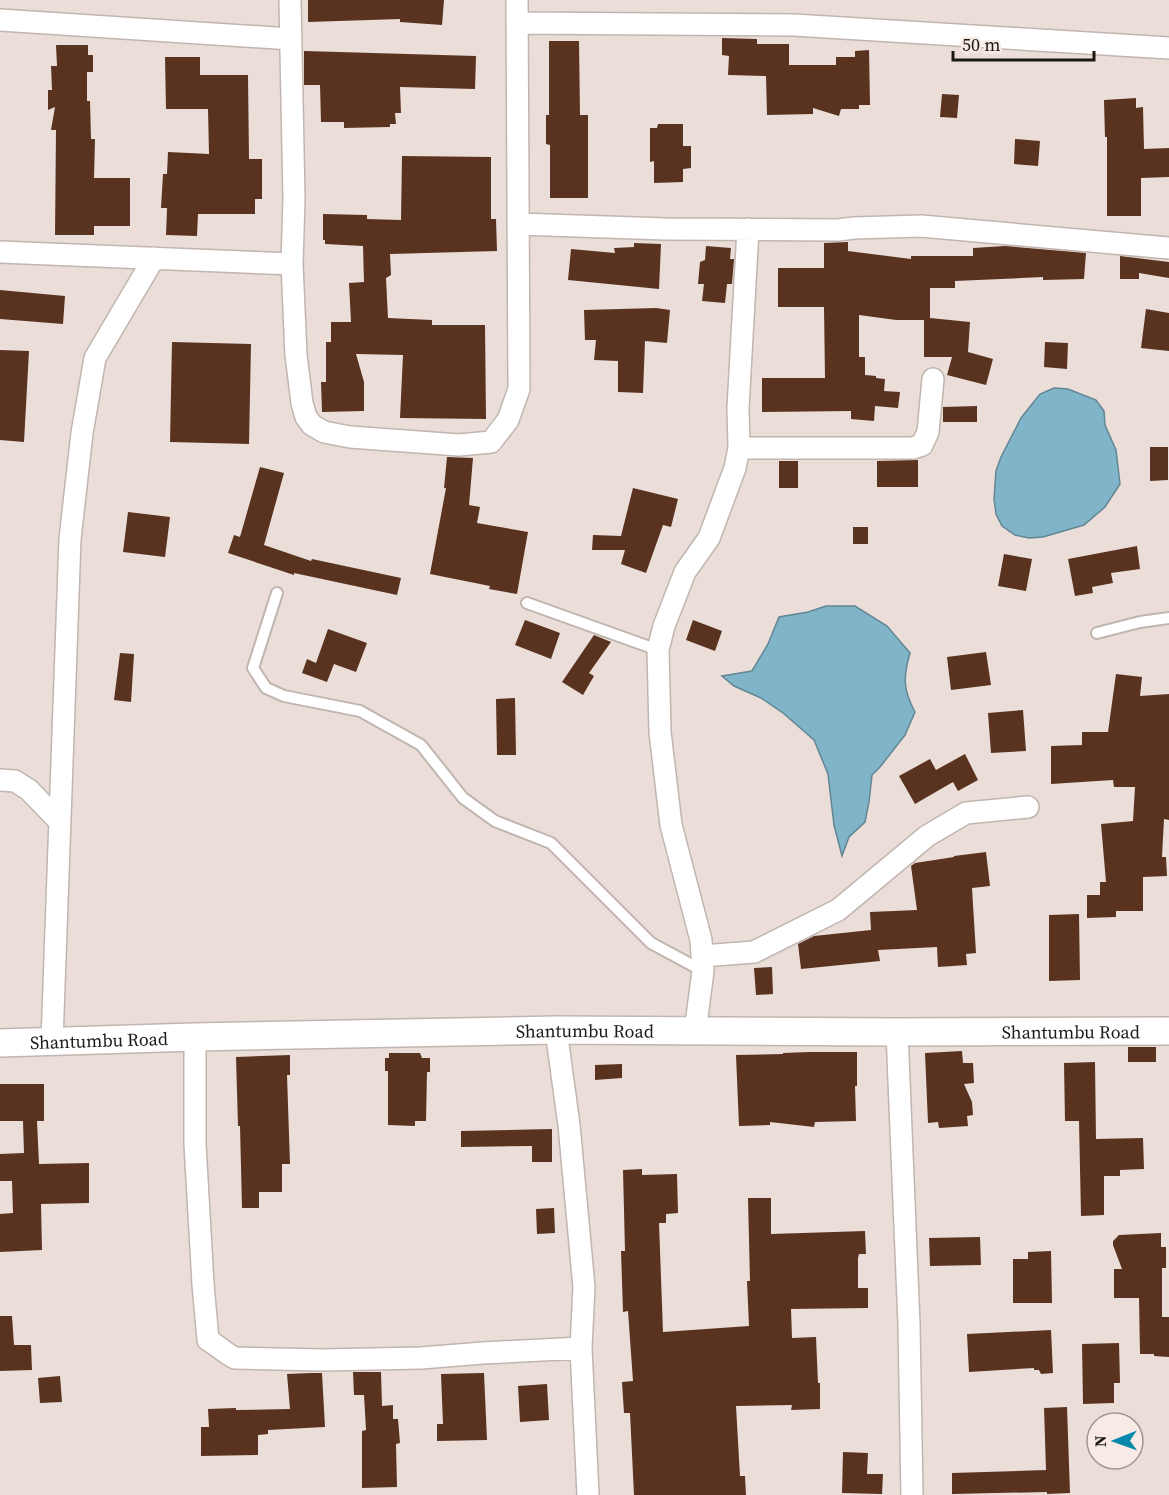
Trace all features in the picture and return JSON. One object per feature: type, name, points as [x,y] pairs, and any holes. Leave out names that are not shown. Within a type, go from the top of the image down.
[{"type":"street","points":[[290,0],[294,199],[292,264],[296,355],[306,417],[312,425],[324,432],[350,437],[459,445],[491,442],[508,420],[519,389],[517,0]]},
{"type":"street","points":[[0,20],[291,39]]},
{"type":"street","points":[[517,23],[794,25],[1169,48]]},
{"type":"street","points":[[518,224],[665,229],[838,230],[921,226],[1169,248]]},
{"type":"street","points":[[695,1032],[702,964],[701,940],[671,825],[660,732],[658,650],[664,626],[685,572],[709,538],[735,468],[739,448],[738,408],[748,229]]},
{"type":"street","points":[[0,252],[292,264]]},
{"type":"street","points":[[52,1042],[70,539],[82,433],[95,358],[154,258]]},
{"type":"street","points":[[739,448],[913,448],[922,445],[928,432],[933,379]]},
{"type":"street","points":[[0,780],[15,782],[29,790],[59,821]]},
{"type":"street","points":[[702,964],[754,952],[838,910],[927,836],[966,813],[1028,807]]},
{"type":"street","points":[[556,1030],[569,1125],[584,1287],[581,1348],[588,1495]]},
{"type":"street","name":"Shantumbu Road","points":[[0,1043],[556,1030],[1169,1031]]},
{"type":"street","points":[[897,1032],[909,1324],[912,1495]]},
{"type":"street","points":[[195,1037],[195,1144],[208,1340],[235,1358],[322,1360],[421,1358],[581,1348]]},
{"type":"lane","points":[[277,593],[253,668],[266,688],[284,696],[360,711],[421,745],[463,798],[495,821],[551,843],[651,944],[702,964]]},
{"type":"lane","points":[[527,603],[658,650]]},
{"type":"lane","points":[[1097,633],[1140,622],[1169,618]]},
{"type":"water","points":[[1054,388],[1068,389],[1096,400],[1104,411],[1105,425],[1116,450],[1120,484],[1105,507],[1084,525],[1043,537],[1029,538],[1015,535],[1002,526],[996,514],[994,499],[996,471],[1021,418],[1040,394]]},
{"type":"water","points":[[826,606],[855,606],[887,626],[910,653],[905,683],[915,712],[905,735],[872,775],[865,822],[849,837],[842,856],[834,825],[828,774],[814,740],[783,713],[761,698],[734,686],[722,676],[752,671],[768,644],[779,617]]},
{"type":"building","points":[[308,0],[444,0],[442,25],[400,22],[400,19],[308,22]]},
{"type":"building","points":[[722,38],[757,39],[757,44],[789,44],[789,65],[836,65],[836,57],[855,57],[855,51],[869,50],[870,105],[859,105],[859,109],[841,109],[839,116],[813,108],[813,114],[767,115],[766,76],[728,75],[729,56],[722,55]]},
{"type":"building","points":[[549,41],[579,41],[580,115],[588,115],[588,198],[550,198],[550,145],[546,144],[546,115],[549,115]]},
{"type":"building","points":[[56,45],[88,45],[88,55],[93,55],[93,72],[87,72],[87,101],[90,101],[91,139],[95,139],[94,178],[130,178],[130,226],[94,226],[94,235],[55,235],[56,130],[51,130],[55,107],[48,110],[48,90],[52,90],[51,66],[57,66]]},
{"type":"building","points":[[304,51],[476,56],[475,89],[400,87],[401,113],[395,113],[396,124],[390,124],[390,127],[344,128],[344,122],[321,122],[320,85],[304,85]]},
{"type":"building","points":[[165,57],[200,57],[200,75],[248,75],[249,159],[262,159],[262,199],[255,199],[255,214],[198,214],[197,236],[166,235],[167,208],[161,208],[163,174],[167,174],[168,152],[209,154],[208,109],[166,109]]},
{"type":"building","points":[[942,94],[959,95],[957,118],[940,117]]},
{"type":"building","points":[[1136,98],[1136,108],[1143,107],[1144,149],[1169,148],[1169,177],[1141,178],[1141,216],[1107,216],[1107,137],[1105,137],[1104,100]]},
{"type":"building","points":[[658,124],[683,124],[683,146],[691,146],[691,168],[683,169],[683,182],[654,183],[654,161],[650,162],[650,128],[657,128]]},
{"type":"building","points":[[1015,139],[1040,141],[1038,166],[1014,164]]},
{"type":"building","points":[[402,156],[491,157],[491,219],[496,219],[497,251],[390,254],[391,275],[386,278],[388,318],[432,320],[432,325],[485,325],[486,419],[400,418],[403,355],[356,354],[364,382],[364,411],[322,412],[321,382],[326,382],[326,342],[331,342],[331,322],[351,322],[349,283],[364,282],[363,246],[325,244],[323,214],[367,215],[367,219],[401,220]]},
{"type":"building","points":[[848,242],[848,251],[911,259],[911,256],[973,256],[973,248],[1005,246],[1086,253],[1084,279],[1043,280],[1043,277],[955,281],[955,288],[930,288],[930,318],[970,322],[968,352],[993,359],[986,385],[947,375],[952,357],[924,357],[924,320],[896,320],[859,315],[859,357],[865,357],[865,375],[885,379],[884,391],[900,392],[898,408],[875,406],[874,421],[851,419],[851,411],[762,412],[762,378],[825,378],[824,307],[778,307],[778,268],[824,268],[824,243]]},
{"type":"building","points":[[634,243],[661,244],[659,289],[568,280],[571,249],[615,253],[614,248],[634,247]]},
{"type":"building","points":[[706,246],[731,248],[730,259],[734,259],[732,284],[727,284],[725,303],[702,301],[704,284],[698,284],[700,262],[705,260]]},
{"type":"building","points":[[1120,256],[1169,262],[1169,278],[1139,273],[1139,279],[1120,279]]},
{"type":"building","points":[[0,290],[65,296],[63,324],[0,319]]},
{"type":"building","points":[[656,308],[670,310],[667,343],[645,341],[643,393],[618,392],[618,361],[594,360],[596,340],[585,340],[584,310]]},
{"type":"building","points":[[1146,309],[1169,313],[1169,351],[1141,348]]},
{"type":"building","points":[[172,342],[251,344],[249,444],[170,442]]},
{"type":"building","points":[[1045,342],[1068,343],[1067,369],[1044,367]]},
{"type":"building","points":[[0,350],[29,351],[24,442],[0,440]]},
{"type":"building","points":[[977,406],[977,422],[943,422],[943,407]]},
{"type":"building","points":[[1150,447],[1168,447],[1168,480],[1150,481]]},
{"type":"building","points":[[447,457],[473,458],[469,505],[480,507],[477,523],[528,532],[517,594],[430,574],[446,488],[444,488]]},
{"type":"building","points":[[918,460],[918,487],[877,487],[877,461]]},
{"type":"building","points":[[779,461],[798,461],[798,488],[779,488]]},
{"type":"building","points":[[260,467],[284,473],[264,545],[311,561],[312,559],[401,578],[397,595],[294,573],[294,575],[228,553],[234,535],[240,537]]},
{"type":"building","points":[[633,488],[678,499],[671,527],[663,525],[646,573],[621,564],[625,550],[592,550],[593,535],[621,536]]},
{"type":"building","points":[[128,512],[170,517],[165,557],[123,552]]},
{"type":"building","points":[[853,527],[868,527],[868,544],[853,544]]},
{"type":"building","points":[[1137,546],[1140,569],[1111,573],[1113,583],[1092,587],[1093,593],[1075,596],[1068,559]]},
{"type":"building","points":[[1004,554],[1032,559],[1026,591],[998,586]]},
{"type":"building","points":[[525,620],[560,633],[551,659],[515,645]]},
{"type":"building","points":[[693,620],[722,631],[715,651],[686,640]]},
{"type":"building","points":[[328,629],[367,643],[356,672],[334,664],[327,682],[302,673],[307,659],[316,663]]},
{"type":"building","points":[[594,635],[611,642],[589,673],[594,676],[583,695],[562,682]]},
{"type":"building","points":[[986,652],[991,685],[951,690],[947,657]]},
{"type":"building","points":[[120,653],[134,654],[131,702],[114,700]]},
{"type":"building","points":[[1116,674],[1142,677],[1140,696],[1169,694],[1169,820],[1164,819],[1162,857],[1166,857],[1167,876],[1143,877],[1143,911],[1116,911],[1116,917],[1087,918],[1087,895],[1100,895],[1100,882],[1106,882],[1101,824],[1133,821],[1135,787],[1114,787],[1113,780],[1051,784],[1051,746],[1082,745],[1082,732],[1108,732]]},
{"type":"building","points":[[515,698],[516,755],[497,755],[496,699]]},
{"type":"building","points":[[1023,710],[1026,751],[991,753],[988,713]]},
{"type":"building","points":[[965,754],[978,780],[958,791],[953,782],[915,804],[899,776],[930,759],[936,770]]},
{"type":"building","points":[[986,852],[990,886],[972,888],[976,953],[966,954],[967,965],[938,967],[937,947],[878,950],[880,961],[801,969],[798,944],[814,936],[871,930],[870,912],[917,910],[911,866],[915,863]]},
{"type":"building","points":[[1079,914],[1080,980],[1049,981],[1049,915]]},
{"type":"building","points":[[772,967],[773,994],[756,995],[754,968]]},
{"type":"building","points":[[1128,1047],[1156,1047],[1156,1062],[1128,1062]]},
{"type":"building","points":[[962,1051],[963,1063],[973,1063],[974,1083],[964,1084],[972,1102],[973,1115],[967,1116],[968,1126],[939,1128],[938,1122],[928,1123],[925,1053]]},
{"type":"building","points":[[857,1052],[856,1121],[815,1122],[814,1127],[770,1122],[770,1125],[739,1126],[736,1055]]},
{"type":"building","points":[[389,1053],[420,1053],[422,1058],[430,1058],[430,1072],[427,1072],[426,1121],[415,1121],[415,1126],[388,1125],[388,1071],[385,1071],[385,1058],[389,1058]]},
{"type":"building","points":[[290,1055],[290,1075],[287,1075],[290,1164],[282,1164],[282,1192],[259,1192],[259,1208],[242,1208],[236,1057]]},
{"type":"building","points":[[1095,1062],[1096,1139],[1143,1138],[1144,1169],[1120,1170],[1120,1176],[1104,1176],[1104,1215],[1081,1216],[1079,1121],[1065,1121],[1064,1063]]},
{"type":"building","points":[[622,1064],[622,1078],[595,1080],[595,1065]]},
{"type":"building","points":[[0,1084],[44,1084],[44,1121],[37,1121],[39,1164],[89,1163],[89,1203],[41,1204],[42,1250],[0,1252],[0,1214],[13,1213],[12,1181],[0,1181],[0,1154],[24,1153],[23,1121],[0,1121]]},
{"type":"building","points":[[552,1129],[552,1162],[532,1162],[532,1146],[461,1147],[461,1131]]},
{"type":"building","points":[[642,1169],[642,1175],[677,1174],[678,1213],[666,1214],[666,1223],[659,1223],[663,1332],[749,1326],[748,1198],[771,1198],[771,1234],[865,1231],[866,1254],[859,1254],[858,1258],[858,1288],[868,1288],[868,1308],[791,1309],[792,1338],[816,1337],[820,1409],[791,1410],[792,1405],[736,1406],[740,1476],[745,1476],[746,1495],[634,1495],[630,1413],[624,1413],[622,1382],[633,1381],[628,1311],[623,1312],[621,1251],[625,1251],[623,1170]]},
{"type":"building","points":[[554,1208],[555,1233],[537,1234],[536,1209]]},
{"type":"building","points":[[1161,1233],[1161,1247],[1166,1247],[1166,1268],[1162,1268],[1162,1317],[1169,1317],[1169,1357],[1140,1354],[1139,1298],[1114,1298],[1114,1269],[1122,1269],[1113,1241],[1119,1235]]},
{"type":"building","points":[[980,1237],[981,1265],[930,1266],[929,1238]]},
{"type":"building","points":[[1051,1251],[1052,1303],[1013,1303],[1013,1259],[1028,1259],[1028,1252]]},
{"type":"building","points":[[0,1316],[12,1316],[14,1345],[31,1345],[32,1370],[0,1371]]},
{"type":"building","points":[[1051,1330],[1053,1373],[1041,1374],[1034,1368],[969,1372],[967,1334]]},
{"type":"building","points":[[1119,1343],[1120,1383],[1114,1383],[1114,1403],[1083,1404],[1082,1344]]},
{"type":"building","points":[[353,1372],[381,1372],[382,1406],[393,1405],[393,1419],[398,1419],[400,1443],[396,1444],[397,1487],[362,1488],[362,1431],[366,1430],[364,1395],[354,1395]]},
{"type":"building","points":[[322,1373],[325,1427],[268,1430],[268,1434],[258,1435],[258,1455],[201,1456],[201,1427],[209,1427],[208,1409],[290,1409],[287,1374]]},
{"type":"building","points":[[484,1373],[487,1440],[437,1441],[437,1424],[443,1424],[441,1374]]},
{"type":"building","points":[[60,1376],[62,1402],[40,1403],[38,1378]]},
{"type":"building","points":[[547,1384],[549,1420],[520,1422],[518,1386]]},
{"type":"building","points":[[1067,1407],[1070,1493],[952,1494],[952,1473],[1046,1470],[1044,1408]]},
{"type":"building","points":[[843,1452],[868,1453],[867,1474],[883,1474],[882,1494],[842,1493]]}]
